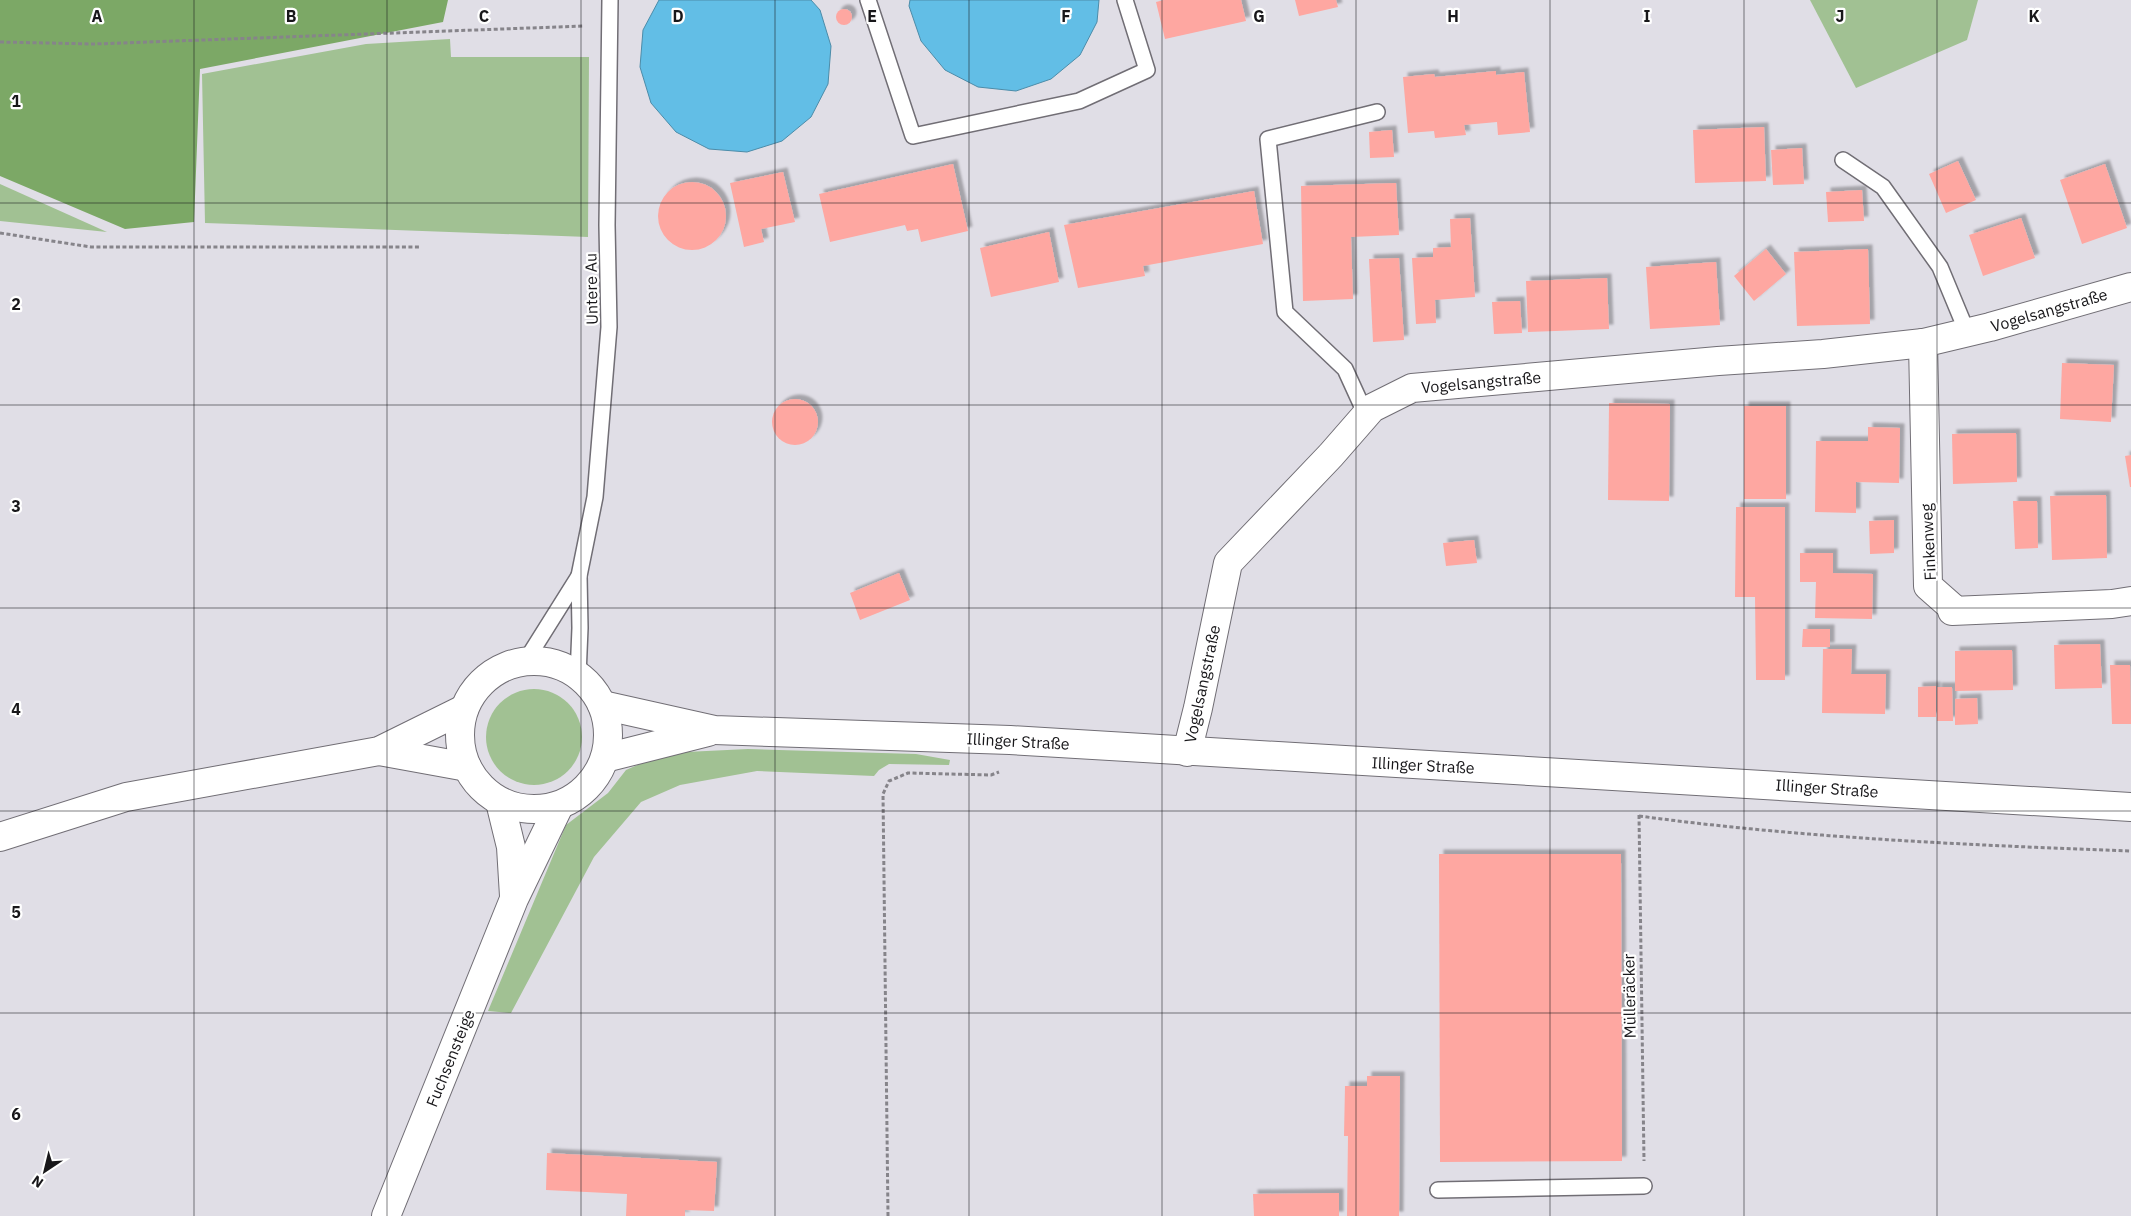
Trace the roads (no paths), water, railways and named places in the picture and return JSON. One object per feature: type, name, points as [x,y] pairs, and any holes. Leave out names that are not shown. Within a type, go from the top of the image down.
[{"type":"street","name":"Vogelsangstraße","points":[[1187,752],[1228,563],[1331,455],[1372,408],[1412,388],[1718,361],[1823,354],[1922,343],[1990,327],[2131,287]]},
{"type":"street","name":"Finkenweg","points":[[1922,343],[1928,586],[1953,608],[1952,611],[2112,604],[2131,601]]},
{"type":"street","points":[[525,662],[544,662],[562,667],[578,676],[592,689],[602,705],[607,722],[608,740],[605,758],[595,778],[579,795],[559,806],[539,810],[519,808],[500,802],[481,787],[467,767],[461,748],[460,728],[464,708],[474,691],[488,677],[506,667],[525,662]]},
{"type":"street","name":"Illinger Straße","points":[[602,705],[714,730],[1010,740],[1187,752],[1639,776],[2131,807]]},
{"type":"street","points":[[0,837],[126,797],[379,751],[464,708]]},
{"type":"street","name":"Illinger Straße","points":[[605,758],[714,730]]},
{"type":"street","points":[[379,751],[467,767]]},
{"type":"street","name":"Fuchsensteige","points":[[500,802],[511,847],[514,900]]},
{"type":"street","name":"Fuchsensteige","points":[[386,1216],[514,900],[559,806]]},
{"type":"lane","name":"Untere Au","points":[[578,676],[580,576],[595,497],[609,327],[607,216],[610,0]]},
{"type":"lane","points":[[868,0],[913,136],[1079,102],[1147,70],[1125,0]]},
{"type":"lane","points":[[1366,415],[1345,369],[1285,312],[1268,139],[1377,112]]},
{"type":"lane","points":[[1843,160],[1883,187],[1940,267],[1967,332]]},
{"type":"lane","name":"Untere Au","points":[[525,662],[580,576]]},
{"type":"lane","points":[[1438,1190],[1644,1186]]},
{"type":"water","points":[[659,0],[811,0],[820,10],[831,46],[828,84],[811,117],[782,141],[747,152],[709,149],[676,132],[651,103],[640,67],[643,30]]},
{"type":"water","points":[[910,0],[1099,0],[1097,22],[1080,55],[1051,79],[1016,91],[978,87],[945,70],[921,41],[909,6]]}]
